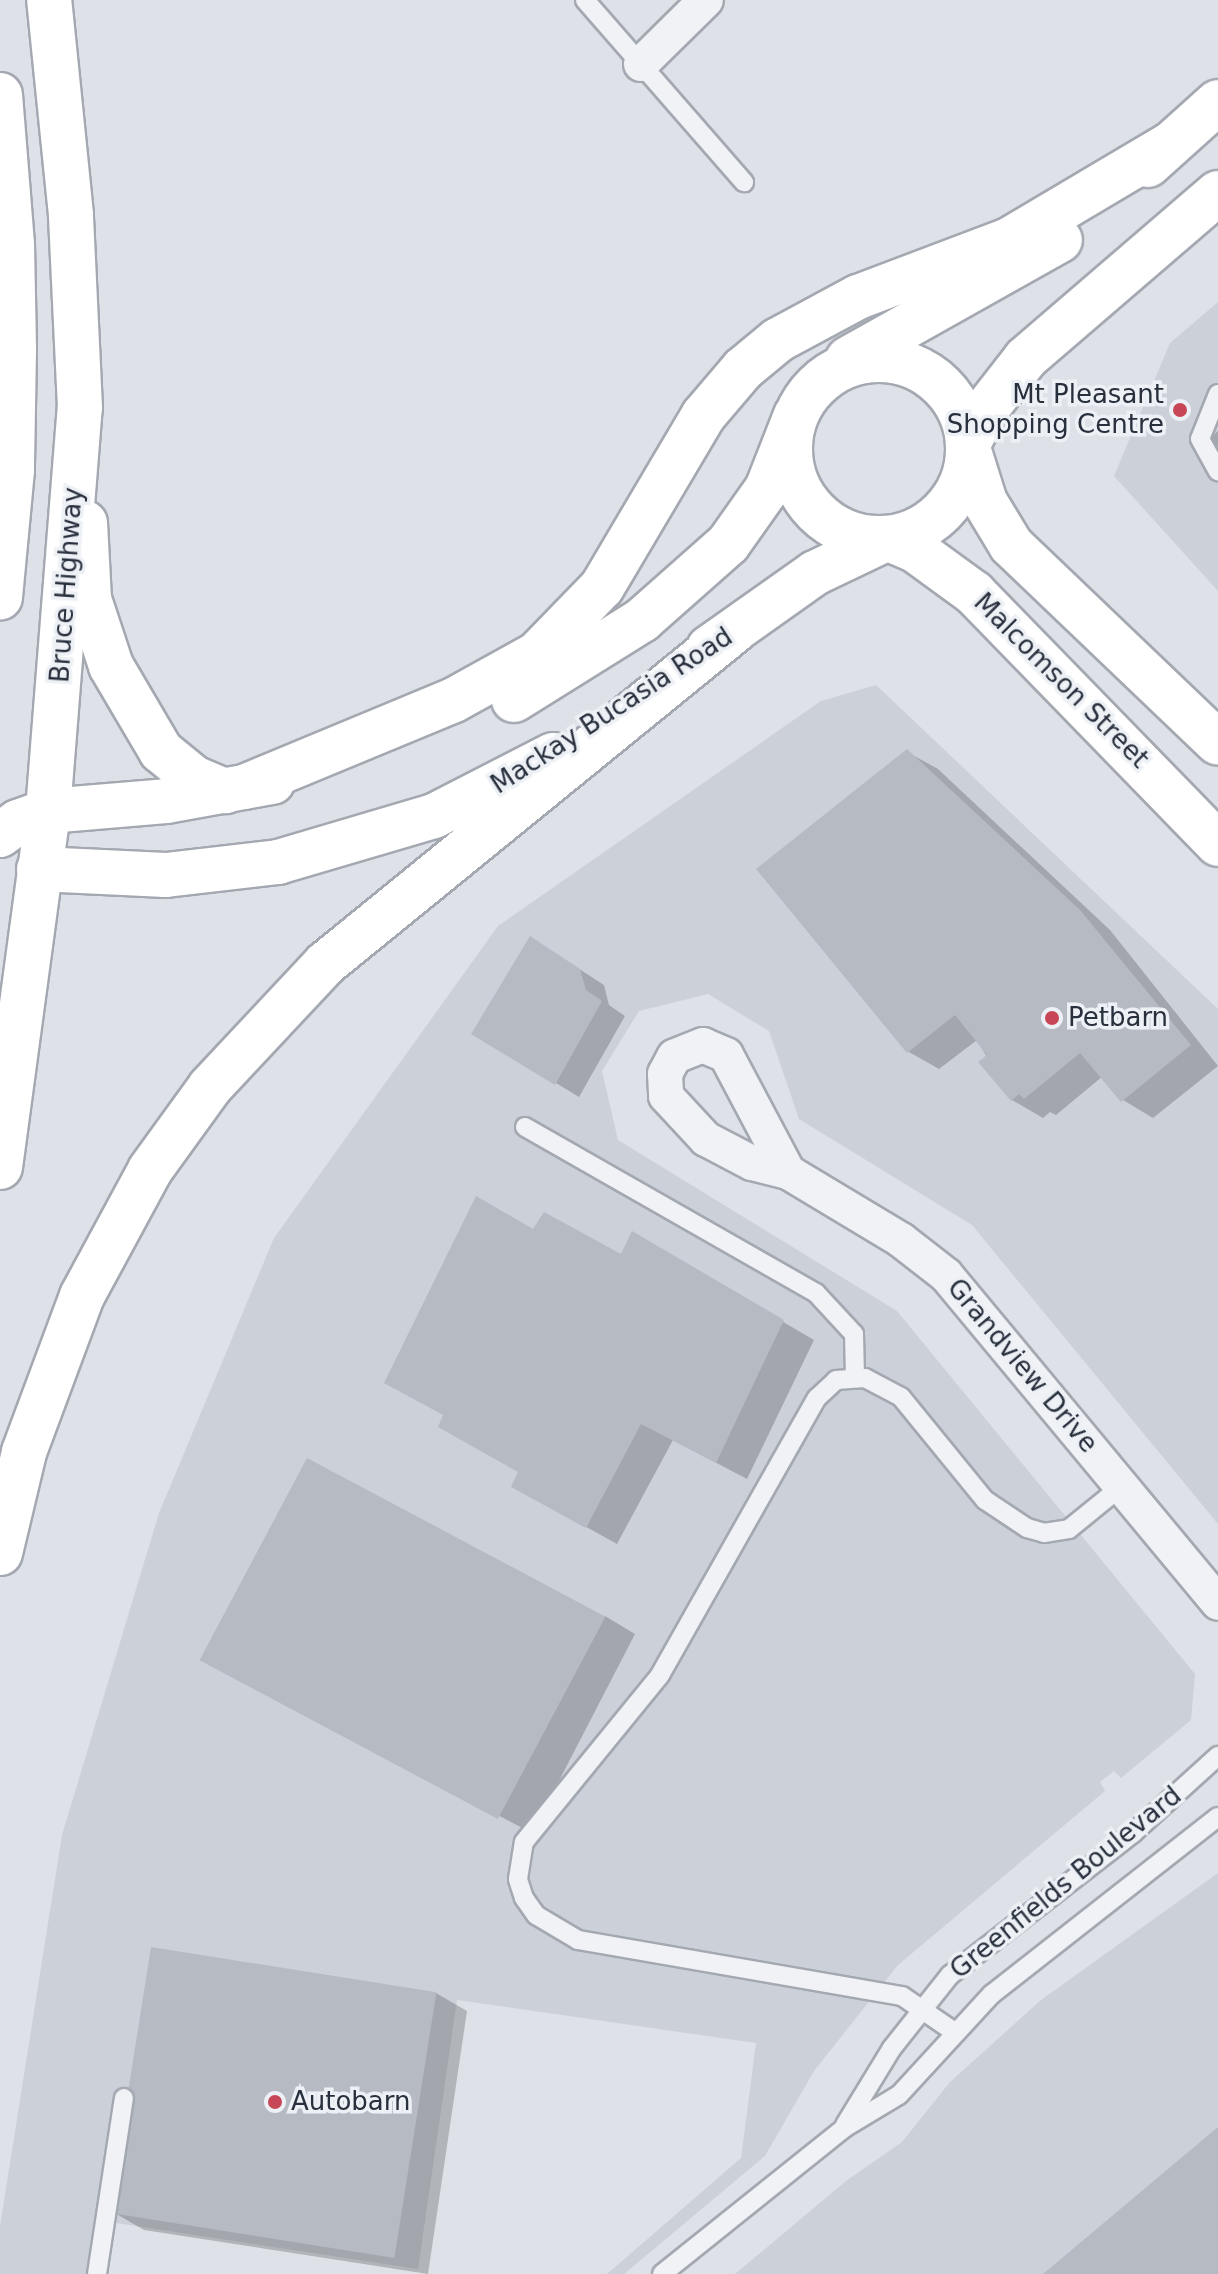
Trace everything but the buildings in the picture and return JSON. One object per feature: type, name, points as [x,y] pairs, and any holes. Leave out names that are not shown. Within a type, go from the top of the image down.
[{"type":"main road","name":"Bruce Highway","points":[[0,1167],[48,811],[80,408],[71,215],[49,0]]},
{"type":"main road","points":[[0,95],[12,244],[14,408],[0,597]]},
{"type":"main road","points":[[39,869],[0,837],[18,822],[48,811],[235,789],[384,756],[447,732],[602,647],[680,591],[737,534],[767,489],[796,415],[827,375],[875,342],[956,302],[1059,241],[1218,102]]},
{"type":"main road","points":[[80,408],[89,599],[104,651],[161,751],[194,778],[235,789],[454,700],[537,654],[602,587],[703,416],[743,369],[778,340],[858,297],[1009,240],[1169,145]]},
{"type":"main road","points":[[796,415],[790,464],[801,493],[835,526],[886,540],[925,526],[949,506],[964,478],[968,448],[987,408],[1026,358],[1218,193]]},
{"type":"main road","points":[[827,375],[876,359],[925,372],[951,396],[985,502],[1011,545],[1218,743]]},
{"type":"main road","name":"Mackay Bucasia Road","points":[[39,869],[134,875],[222,871],[374,838],[507,782],[734,631],[815,573],[886,540]]},
{"type":"main road","name":"Malcomson Street","points":[[886,540],[915,550],[974,593],[1218,844]]},
{"type":"main road","points":[[0,1553],[24,1452],[82,1296],[150,1170],[210,1087],[283,1004],[359,935],[552,784],[734,631]]},
{"type":"street","points":[[641,64],[706,0]]},
{"type":"street","name":"Grandview Drive","points":[[788,1172],[908,1244],[946,1275],[1218,1603]]},
{"type":"lane","points":[[585,0],[744,182]]},
{"type":"lane","points":[[1218,394],[1200,439],[1218,471]]},
{"type":"lane","points":[[525,1127],[816,1293],[854,1334],[855,1377]]},
{"type":"lane","points":[[956,2033],[902,1996],[578,1940],[536,1915],[518,1879],[524,1842],[660,1675],[826,1387],[855,1377],[884,1384],[901,1397],[985,1500],[1019,1525],[1059,1533],[1122,1486]]},
{"type":"lane","name":"Greenfields Boulevard","points":[[844,2128],[922,2010],[950,1975],[1133,1833],[1218,1756]]},
{"type":"lane","name":"Greenfields Boulevard","points":[[844,2128],[899,2095],[1002,1986],[1218,1817]]},
{"type":"lane","points":[[97,2274],[124,2098]]},
{"type":"lane","points":[[662,2274],[844,2128]]},
{"type":"shaded area","name":"Mt Pleasant Shopping Centre","points":[[1218,302],[1218,591],[1114,476],[1170,343]]},
{"type":"shaded area","points":[[876,685],[1218,1009],[1218,1524],[972,1225],[799,1119],[769,1031],[708,994],[639,1011],[602,1071],[618,1140],[897,1311],[1195,1674],[1191,1720],[1121,1778],[1114,1771],[1100,1782],[1105,1791],[898,1965],[814,2071],[765,2156],[624,2274],[607,2274],[741,2158],[756,2043],[457,2000],[418,2269],[116,2223],[106,2274],[0,2274],[0,2226],[62,1835],[159,1513],[274,1238],[498,926],[821,701]]},
{"type":"shaded area","points":[[1218,1873],[1218,2274],[735,2274],[846,2181],[902,2142],[950,2082],[1041,2000]]},
{"type":"place","name":"Mt Pleasant Shopping Centre","points":[[1180,410]]},
{"type":"place","name":"Petbarn","points":[[1052,1018]]},
{"type":"place","name":"Autobarn","points":[[275,2102]]}]
